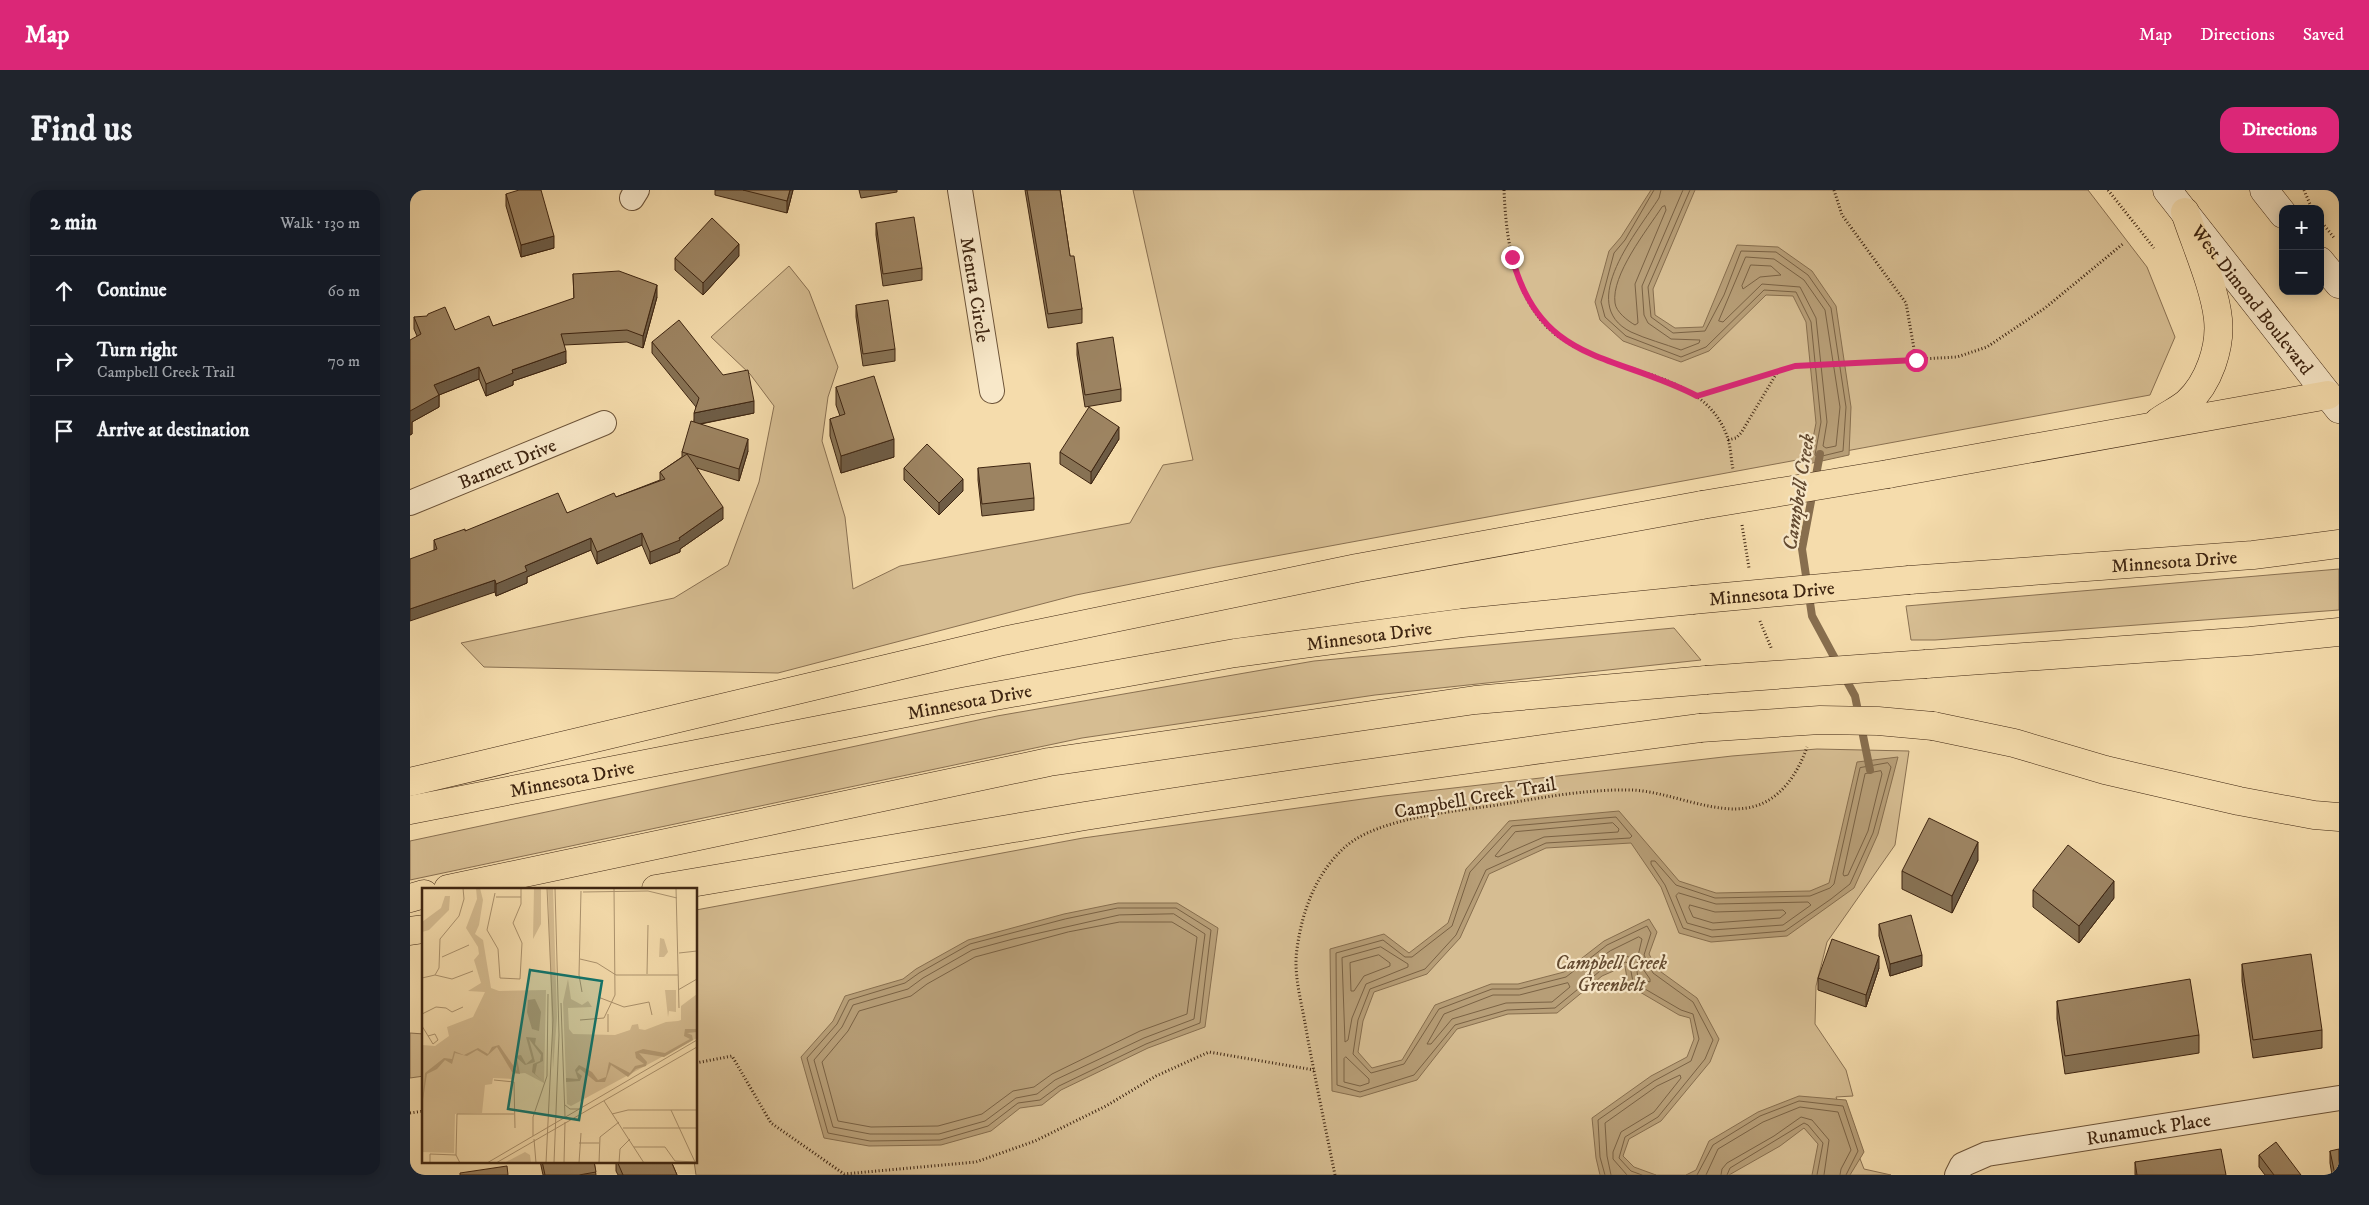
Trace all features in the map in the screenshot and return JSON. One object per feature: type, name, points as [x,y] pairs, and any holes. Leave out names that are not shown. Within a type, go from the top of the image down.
[{"type":"highway","points":[[2151,426],[2187,403],[2203,384],[2217,345],[2218,318],[2185,212]]},
{"type":"highway","points":[[410,782],[1002,640],[1357,568],[2151,426],[2335,399]]},
{"type":"highway","name":"Minnesota Drive","points":[[410,810],[967,701],[1235,653],[1462,623],[1692,600],[1909,580],[2253,555],[2339,544]]},
{"type":"highway","points":[[453,888],[1049,762],[1475,700],[1706,680],[2250,641],[2339,632]]},
{"type":"highway","points":[[662,888],[1226,794],[1428,764],[1700,728],[1820,720],[1878,721],[1933,726],[2014,743],[2105,770],[2239,801],[2314,815],[2339,817]]},
{"type":"main road","name":"West Dimond Boulevard","points":[[2167,190],[2335,399]]},
{"type":"main road","points":[[2264,190],[2279,209]]},
{"type":"main road","points":[[2324,266],[2339,284]]},
{"type":"street","name":"Mentra Circle","points":[[960,190],[992,391]]},
{"type":"street","name":"Barnett Drive","points":[[410,503],[604,423]]},
{"type":"street","name":"Runamuck Place","points":[[1959,1170],[1987,1154],[2339,1098]]},
{"type":"path","points":[[1504,190],[1509,242],[1515,268],[1528,298],[1542,322],[1556,335],[1576,348],[1675,385],[1697,396],[1711,407],[1722,424],[1728,440],[1733,469]]},
{"type":"path","points":[[1834,190],[1842,215],[1906,303],[1916,360]]},
{"type":"path","points":[[2108,190],[2154,248]]},
{"type":"path","points":[[2304,190],[2310,205]]},
{"type":"path","points":[[2324,225],[2339,243]]},
{"type":"path","points":[[1697,396],[1795,366],[1957,357],[1987,347],[2017,329],[2046,308],[2124,243]]},
{"type":"path","points":[[1728,440],[1736,438],[1741,433],[1779,370]]},
{"type":"path","points":[[1741,519],[1750,569]]},
{"type":"path","points":[[1758,618],[1773,653]]},
{"type":"path","name":"Campbell Creek Trail","points":[[1335,1175],[1299,990],[1296,951],[1301,924],[1315,888],[1323,872],[1347,846],[1375,830],[1439,814],[1537,798],[1631,790],[1723,808],[1751,807],[1764,803],[1787,785],[1802,760],[1807,746]]},
{"type":"path","points":[[698,1063],[732,1056],[771,1123],[844,1174],[976,1162],[1036,1141],[1106,1106],[1156,1076],[1209,1052],[1314,1070]]},
{"type":"green space","points":[[1133,190],[2088,190],[2147,267],[2175,337],[2150,395],[1216,567],[1076,595],[778,673],[484,667],[461,643],[674,598],[728,565],[759,482],[774,406],[750,374],[711,337],[789,266],[809,291],[838,367],[828,397],[822,441],[845,517],[853,589],[900,566],[1130,523],[1163,465],[1193,460]]},
{"type":"green space","points":[[2339,569],[2339,610],[1935,640],[1911,640],[1906,606]]},
{"type":"green space","points":[[1674,628],[1701,660],[1375,695],[1082,738],[410,880],[410,841],[997,716],[1314,661]]},
{"type":"green space","name":"Campbell Creek Greenbelt","points":[[1817,749],[1909,751],[1895,845],[1827,942],[1816,986],[1815,1024],[1846,1070],[1853,1096],[1836,1097],[1864,1169],[1891,1175],[696,1175],[694,1162],[698,1162],[698,910],[1083,838],[1384,796],[1732,756]]},
{"type":"green space","points":[[410,1033],[422,1034],[422,1076],[410,1078]]},
{"type":"water","points":[[1651,190],[1695,190],[1653,289],[1655,315],[1675,328],[1703,327],[1737,245],[1778,247],[1812,271],[1836,306],[1851,407],[1849,455],[1808,464],[1816,423],[1806,322],[1793,296],[1766,295],[1709,351],[1681,362],[1623,341],[1600,320],[1595,302],[1609,251],[1621,237]]},
{"type":"water","points":[[1898,757],[1878,834],[1854,888],[1787,936],[1711,942],[1679,933],[1661,887],[1631,843],[1546,848],[1489,874],[1460,938],[1427,974],[1374,992],[1363,1021],[1358,1052],[1372,1068],[1402,1060],[1435,1005],[1491,984],[1518,984],[1564,972],[1604,941],[1649,919],[1657,932],[1649,954],[1657,969],[1697,998],[1719,1039],[1710,1062],[1661,1121],[1629,1139],[1623,1156],[1634,1167],[1656,1175],[1600,1175],[1596,1158],[1592,1118],[1651,1076],[1687,1057],[1694,1039],[1690,1018],[1679,1015],[1628,985],[1625,966],[1602,976],[1557,1013],[1508,1014],[1457,1029],[1417,1080],[1360,1097],[1332,1091],[1330,949],[1384,934],[1409,953],[1448,923],[1466,869],[1509,821],[1619,811],[1679,881],[1716,893],[1810,891],[1829,883],[1857,762]]},
{"type":"water","points":[[1118,903],[1177,903],[1218,928],[1205,1027],[1148,1048],[1061,1090],[1042,1105],[1020,1108],[991,1131],[941,1145],[869,1146],[824,1138],[801,1057],[833,1021],[845,996],[903,979],[916,969],[968,940],[1064,914]]},
{"type":"water","points":[[1799,1096],[1846,1100],[1864,1152],[1850,1175],[1812,1175],[1818,1144],[1804,1128],[1780,1146],[1729,1175],[1686,1175],[1696,1170],[1709,1141],[1758,1112]]},
{"type":"building","points":[[519,190],[541,190],[554,236],[521,245],[506,194]]},
{"type":"building","points":[[743,190],[790,190],[787,201]]},
{"type":"building","points":[[1027,190],[1060,190],[1070,256],[1074,256],[1082,309],[1048,314]]},
{"type":"building","points":[[914,217],[922,268],[883,274],[876,223]]},
{"type":"building","points":[[712,218],[739,244],[703,283],[675,258]]},
{"type":"building","points":[[619,271],[657,285],[643,336],[627,330],[561,334],[566,351],[512,370],[513,373],[486,384],[479,367],[434,385],[439,395],[410,411],[410,340],[421,334],[414,317],[427,316],[445,307],[455,330],[489,316],[493,326],[574,298],[573,274]]},
{"type":"building","points":[[888,300],[895,349],[863,354],[856,305]]},
{"type":"building","points":[[679,320],[723,375],[748,370],[754,401],[694,413],[699,398],[652,342]]},
{"type":"building","points":[[1113,337],[1121,389],[1085,395],[1077,343]]},
{"type":"building","points":[[874,376],[894,439],[841,456],[830,419],[845,414],[836,387]]},
{"type":"building","points":[[1089,407],[1119,427],[1091,472],[1060,452]]},
{"type":"building","points":[[691,421],[748,439],[739,469],[682,452]]},
{"type":"building","points":[[927,444],[963,479],[939,503],[904,468]]},
{"type":"building","points":[[687,454],[723,507],[679,538],[680,540],[650,552],[642,533],[597,552],[591,538],[525,566],[527,571],[496,584],[495,580],[410,609],[410,559],[437,549],[434,540],[465,529],[465,531],[558,493],[567,513],[614,493],[616,497],[665,479],[660,472]]},
{"type":"building","points":[[1030,463],[1034,498],[982,504],[978,468]]},
{"type":"building","points":[[1929,818],[1978,842],[1952,896],[1902,871]]},
{"type":"building","points":[[2068,845],[2114,881],[2079,926],[2033,890]]},
{"type":"building","points":[[1911,915],[1922,955],[1890,964],[1879,924]]},
{"type":"building","points":[[1832,939],[1879,956],[1866,995],[1818,978]]},
{"type":"building","points":[[2311,954],[2322,1030],[2253,1040],[2242,964]]},
{"type":"building","points":[[2190,979],[2199,1035],[2065,1056],[2057,1001]]},
{"type":"building","points":[[2276,1142],[2301,1175],[2274,1175],[2259,1155]]},
{"type":"building","points":[[2221,1149],[2226,1175],[2137,1175],[2135,1162]]},
{"type":"building","points":[[2339,1149],[2339,1175],[2335,1175],[2330,1151]]},
{"type":"building","points":[[542,1162],[594,1162],[596,1172],[579,1175],[545,1175]]},
{"type":"building","points":[[617,1162],[671,1162],[677,1175],[623,1175]]},
{"type":"building","points":[[507,1166],[508,1175],[460,1175],[460,1173]]},
{"type":"waterway","name":"Campbell Creek","points":[[1820,454],[1802,549],[1812,616],[1839,666]]},
{"type":"waterway","name":"Campbell Creek","points":[[1844,676],[1855,696],[1870,770]]},
{"type":"route","points":[[1512,257],[1525,292],[1536,313],[1542,322],[1556,335],[1576,348],[1675,385],[1697,396],[1770,372],[1795,366],[1916,360]]}]
